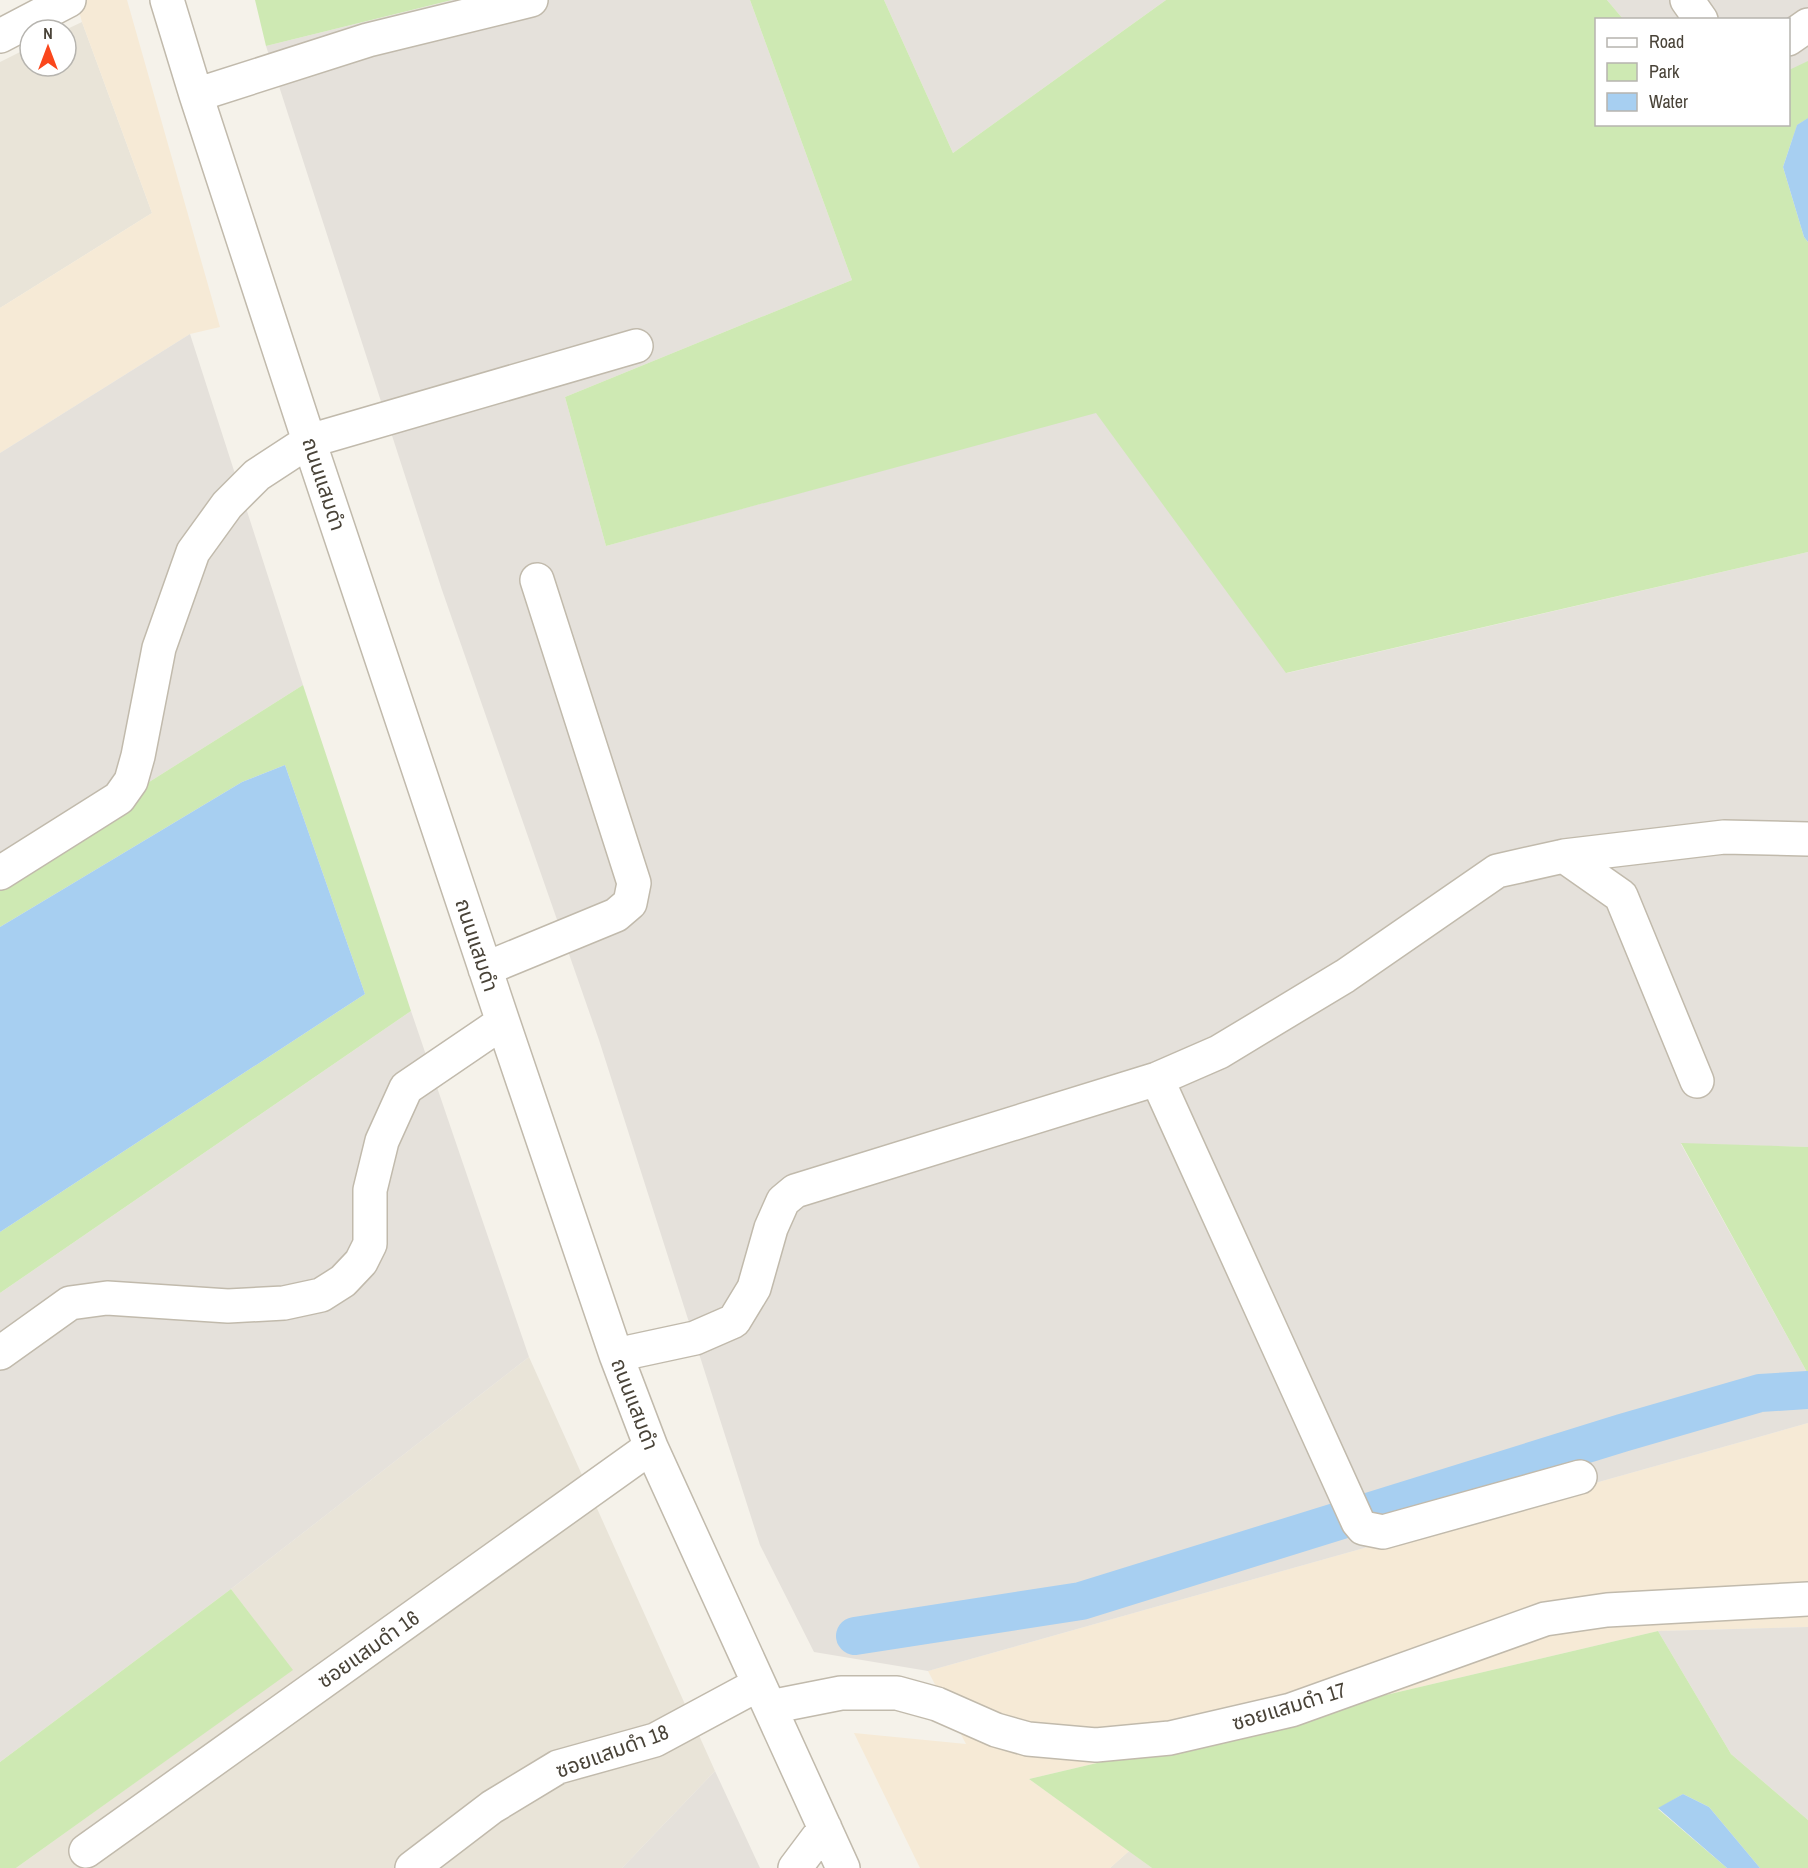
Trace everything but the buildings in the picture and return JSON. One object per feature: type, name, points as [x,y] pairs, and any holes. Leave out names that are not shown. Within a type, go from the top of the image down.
[{"type":"street","points":[[0,36],[69,0]]},
{"type":"street","name":"ถนนแสมดำ","points":[[167,0],[195,95],[309,441],[616,1355],[651,1447],[843,1868]]},
{"type":"street","points":[[195,95],[368,40],[531,0]]},
{"type":"street","points":[[1687,0],[1700,18]]},
{"type":"street","points":[[1790,38],[1808,25]]},
{"type":"street","points":[[0,873],[119,798],[131,781],[159,648],[193,552],[226,505],[257,475],[309,441],[636,345]]},
{"type":"street","points":[[485,969],[616,915],[630,903],[634,883],[537,580]]},
{"type":"street","points":[[616,1355],[695,1338],[734,1321],[754,1288],[771,1228],[783,1201],[795,1191],[1157,1079],[1219,1052],[1345,976],[1497,872],[1564,856],[1725,837],[1808,839]]},
{"type":"street","points":[[1564,856],[1621,896],[1697,1081]]},
{"type":"street","points":[[0,1353],[70,1304],[106,1298],[228,1306],[284,1304],[321,1295],[342,1281],[361,1262],[370,1244],[370,1190],[382,1142],[406,1088],[503,1022]]},
{"type":"street","points":[[1157,1079],[1358,1522],[1363,1528],[1383,1532],[1580,1477]]},
{"type":"street","name":"ซอยแสมดำ 16","points":[[86,1851],[651,1447]]},
{"type":"street","name":"ซอยแสมดำ 17","points":[[764,1696],[897,1693],[937,1704],[996,1730],[1028,1739],[1096,1745],[1170,1738],[1291,1710],[1545,1619],[1607,1610],[1808,1599]]},
{"type":"street","name":"ซอยแสมดำ 18","points":[[412,1868],[492,1807],[558,1767],[655,1740],[764,1696]]},
{"type":"street","points":[[795,1868],[825,1828]]},
{"type":"shaded area","points":[[76,0],[127,0],[220,327],[190,334],[0,453],[0,308],[152,213]]},
{"type":"shaded area","points":[[452,0],[750,0],[852,280],[565,397],[606,546],[1096,412],[1287,673],[1808,552],[1808,1147],[1681,1144],[1808,1374],[1808,1423],[928,1671],[814,1652],[760,1545],[599,1040],[442,590],[266,46]]},
{"type":"shaded area","points":[[884,0],[1166,0],[953,153]]},
{"type":"shaded area","points":[[1607,0],[1808,0],[1808,188],[1789,126],[1790,18],[1622,18]]},
{"type":"shaded area","points":[[82,22],[152,213],[0,308],[0,62],[18,53],[18,78],[78,78],[78,24]]},
{"type":"shaded area","points":[[190,334],[303,685],[0,876],[0,453]]},
{"type":"shaded area","points":[[411,1011],[529,1357],[231,1589],[0,1762],[0,1293]]},
{"type":"shaded area","points":[[529,1357],[715,1771],[622,1868],[16,1868],[292,1670],[231,1589]]},
{"type":"shaded area","points":[[1808,1423],[1808,1627],[1658,1631],[1029,1779],[1129,1851],[1110,1868],[920,1868],[854,1733],[966,1744],[928,1671]]},
{"type":"shaded area","points":[[1808,1627],[1808,1820],[1731,1754],[1658,1631]]},
{"type":"shaded area","points":[[715,1771],[760,1868],[622,1868]]},
{"type":"shaded area","points":[[1129,1851],[1152,1868],[1110,1868]]},
{"type":"green space","points":[[255,0],[452,0],[266,46]]},
{"type":"green space","points":[[750,0],[884,0],[953,153],[1166,0],[1607,0],[1622,18],[1595,18],[1595,126],[1790,126],[1790,70],[1808,61],[1808,118],[1797,125],[1783,167],[1804,237],[1808,242],[1808,552],[1286,673],[1096,413],[606,546],[565,397],[852,280]]},
{"type":"green space","points":[[303,685],[411,1011],[0,1293],[0,1232],[365,994],[285,765],[242,782],[0,927],[0,876]]},
{"type":"green space","points":[[1681,1143],[1808,1147],[1808,1374]]},
{"type":"green space","points":[[231,1589],[293,1670],[16,1868],[0,1868],[0,1762]]},
{"type":"green space","points":[[1658,1631],[1731,1754],[1808,1820],[1808,1868],[1760,1868],[1709,1807],[1683,1794],[1658,1809],[1727,1868],[1152,1868],[1029,1779]]},
{"type":"water","points":[[1808,118],[1808,242],[1804,237],[1783,167],[1797,125]]},
{"type":"water","points":[[285,765],[365,994],[0,1232],[0,927],[242,782]]},
{"type":"water","points":[[1683,1794],[1709,1807],[1760,1868],[1727,1868],[1658,1808]]},
{"type":"waterway","points":[[855,1636],[1081,1601],[1622,1433],[1760,1393],[1808,1390]]}]
